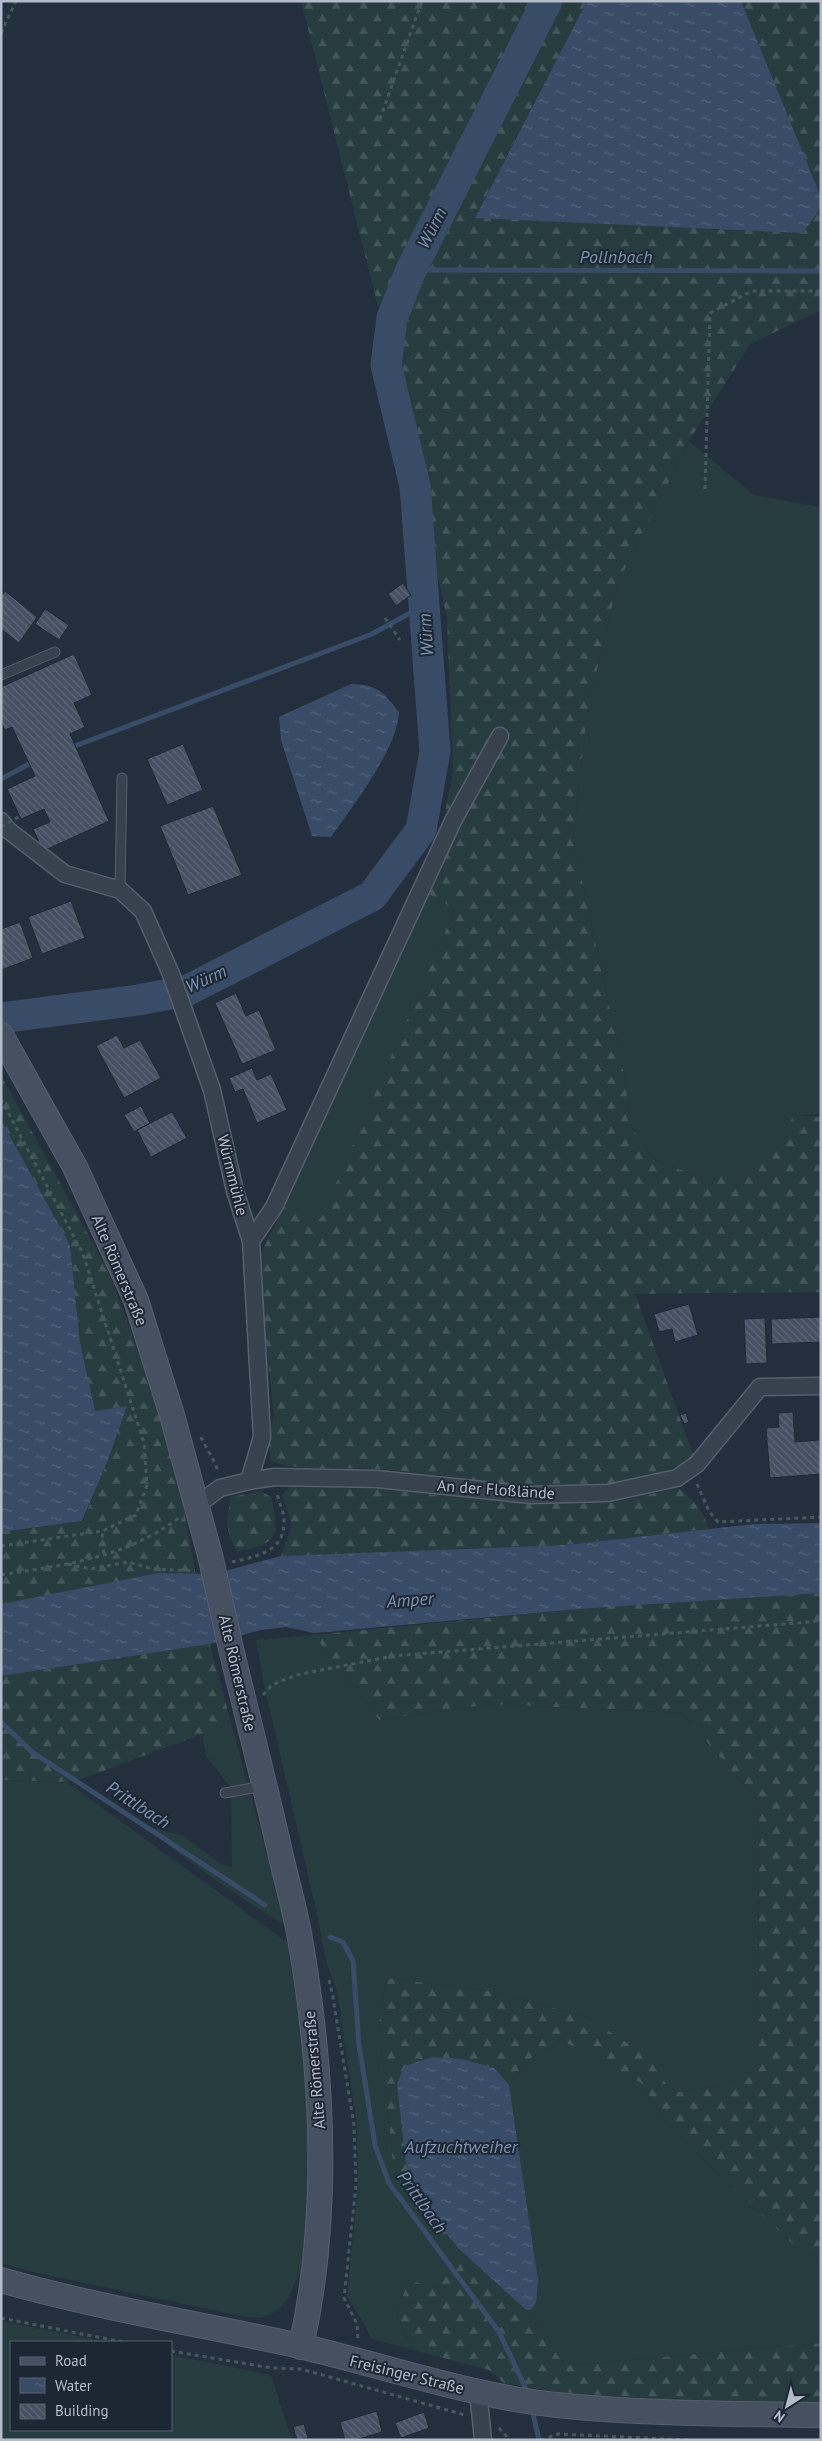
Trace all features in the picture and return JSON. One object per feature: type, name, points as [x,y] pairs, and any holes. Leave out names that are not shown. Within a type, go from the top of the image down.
[{"type":"main road","name":"Alte Römerstraße","points":[[4,1040],[75,1167],[136,1300],[172,1415],[210,1555],[265,1786],[298,1932],[314,2049],[320,2150],[319,2230],[312,2298],[301,2347]]},
{"type":"main road","name":"Freisinger Straße","points":[[1,2280],[120,2309],[301,2347],[517,2399],[542,2403],[654,2412],[821,2415]]},
{"type":"street","points":[[251,1241],[274,1206],[454,821],[500,736]]},
{"type":"street","name":"Würmmühle","points":[[1,821],[8,830],[65,874],[120,890],[143,911],[183,1007],[212,1090],[235,1191],[251,1241],[262,1437],[249,1481]]},
{"type":"street","name":"An der Floßlände","points":[[196,1506],[220,1488],[275,1477],[377,1479],[531,1495],[608,1493],[677,1478],[690,1470],[760,1387],[821,1386]]},
{"type":"street","points":[[478,2391],[483,2440]]},
{"type":"lane","points":[[1,675],[55,652]]},
{"type":"lane","points":[[120,890],[122,778]]},
{"type":"lane","points":[[225,1793],[265,1786]]},
{"type":"path","points":[[1,33],[16,1]]},
{"type":"path","points":[[380,119],[422,1]]},
{"type":"path","points":[[705,489],[710,313],[752,291],[821,291]]},
{"type":"path","points":[[385,618],[400,640]]},
{"type":"path","points":[[1,827],[20,816]]},
{"type":"path","points":[[1,1099],[83,1254],[144,1443],[147,1485],[136,1515],[102,1531],[1,1546]]},
{"type":"path","points":[[690,1470],[709,1511],[718,1522],[821,1517]]},
{"type":"path","points":[[255,1556],[270,1551],[281,1539],[285,1522],[277,1496],[275,1477]]},
{"type":"path","points":[[1,1575],[104,1556],[155,1536],[196,1506]]},
{"type":"path","points":[[102,1531],[104,1556]]},
{"type":"path","points":[[68,1564],[90,1569],[128,1562],[152,1570]]},
{"type":"path","points":[[260,1700],[272,1685],[296,1674],[394,1656],[821,1621]]},
{"type":"path","points":[[1,2318],[118,2341]]},
{"type":"path","points":[[172,2351],[272,2368],[301,2370],[480,2420],[497,2427],[510,2440]]},
{"type":"path","points":[[541,2440],[558,2434],[690,2440]]},
{"type":"green space","points":[[301,1],[587,1],[475,217],[803,233],[821,207],[821,310],[750,344],[689,441],[618,582],[588,708],[573,840],[626,1082],[628,1121],[653,1159],[696,1176],[733,1176],[761,1161],[794,1116],[821,1117],[821,1292],[635,1294],[694,1457],[659,1473],[621,1482],[581,1486],[540,1486],[381,1469],[299,1467],[272,1462],[267,1443],[274,1415],[257,1261],[285,1205],[321,1218],[455,909],[429,894],[453,772],[447,618],[385,334]]},
{"type":"green space","points":[[741,1],[821,1],[821,197]]},
{"type":"green space","points":[[689,441],[754,495],[821,507],[821,1114],[794,1116],[761,1162],[733,1176],[696,1176],[653,1159],[628,1121],[626,1082],[573,840],[588,708],[618,582]]},
{"type":"green space","points":[[429,894],[455,909],[321,1219],[285,1205]]},
{"type":"green space","points":[[1,1075],[108,1271],[140,1356],[175,1463],[196,1575],[158,1573],[1,1604],[1,1532],[83,1521],[108,1460],[127,1406],[95,1411],[80,1342],[70,1245],[1,1120]]},
{"type":"green space","points":[[289,1487],[377,1489],[533,1504],[609,1503],[678,1488],[697,1506],[709,1529],[565,1545],[281,1556],[292,1524],[282,1495]]},
{"type":"green space","points":[[261,1491],[271,1497],[276,1522],[273,1536],[261,1545],[237,1552],[230,1538],[228,1525],[231,1497]]},
{"type":"green space","points":[[821,1593],[821,2259],[796,2247],[673,2131],[641,2083],[563,2041],[525,2061],[509,2085],[494,2068],[459,2249],[526,2310],[565,2366],[821,2343],[821,2406],[703,2402],[558,2392],[504,2383],[489,2370],[413,2350],[397,2316],[408,2280],[438,2288],[451,2258],[420,2218],[393,2164],[379,2023],[386,1978],[491,1991],[587,2017],[649,2057],[672,2093],[720,2086],[758,2069],[759,1802],[682,1713],[491,1704],[379,1720],[314,1635],[579,1609]]},
{"type":"green space","points":[[314,1635],[379,1720],[491,1704],[682,1713],[759,1802],[758,2069],[720,2086],[672,2093],[648,2057],[587,2017],[491,1991],[386,1978],[379,2023],[393,2164],[420,2218],[451,2258],[438,2288],[408,2280],[397,2316],[413,2350],[370,2338],[366,2327],[347,2296],[358,2186],[357,2126],[337,1991],[326,1961],[317,1914],[264,1685],[256,1640]]},
{"type":"green space","points":[[210,1644],[231,1723],[79,1780],[67,1782],[1,1780],[1,1676]]},
{"type":"green space","points":[[231,1723],[248,1784],[230,1787],[206,1756],[202,1733]]},
{"type":"green space","points":[[1,1780],[67,1782],[287,1942],[304,2051],[309,2183],[305,2259],[289,2297],[281,2307],[271,2314],[259,2318],[246,2317],[37,2273],[1,2263]]},
{"type":"green space","points":[[250,1793],[286,1925],[213,1878],[143,1825],[183,1836],[221,1864],[232,1867],[231,1796]]},
{"type":"green space","points":[[563,2041],[641,2083],[673,2131],[796,2247],[821,2259],[821,2343],[565,2366],[526,2310],[531,2310],[538,2280],[509,2085],[525,2061]]},
{"type":"green space","points":[[1,2321],[103,2341],[10,2341],[10,2431],[172,2431],[172,2355],[271,2375],[292,2440],[1,2440]]},
{"type":"water","points":[[587,1],[741,1],[821,197],[821,207],[803,233],[475,218]]},
{"type":"water","points":[[351,684],[368,686],[379,690],[399,712],[396,727],[391,743],[372,777],[331,837],[312,836],[281,740],[279,717]]},
{"type":"water","points":[[1,1120],[70,1245],[80,1342],[95,1411],[127,1406],[108,1460],[82,1521],[1,1532]]},
{"type":"water","name":"Amper","points":[[821,1523],[821,1593],[579,1609],[314,1633],[286,1627],[261,1630],[210,1644],[1,1676],[1,1604],[158,1573],[214,1574],[281,1556],[565,1545],[755,1524]]},
{"type":"water","name":"Aufzuchtweiher","points":[[432,2057],[462,2059],[494,2068],[509,2085],[538,2280],[536,2303],[531,2310],[526,2310],[459,2249],[429,2212],[406,2164],[397,2083],[405,2066]]},
{"type":"building","points":[[403,583],[411,595],[396,606],[388,594]]},
{"type":"building","points":[[5,591],[37,617],[19,643],[1,629],[1,596]]},
{"type":"building","points":[[45,609],[69,625],[59,640],[35,624]]},
{"type":"building","points":[[74,654],[92,695],[74,703],[85,727],[70,734],[109,821],[43,851],[33,829],[50,822],[44,809],[21,819],[7,789],[35,776],[12,727],[5,730],[1,722],[1,687]]},
{"type":"building","points":[[183,744],[203,790],[167,805],[147,759]]},
{"type":"building","points":[[213,806],[242,875],[188,895],[160,826]]},
{"type":"building","points":[[71,901],[85,938],[42,954],[28,917]]},
{"type":"building","points":[[20,922],[33,958],[1,970],[1,929]]},
{"type":"building","points":[[236,993],[246,1016],[259,1010],[276,1050],[242,1064],[215,1003]]},
{"type":"building","points":[[117,1035],[124,1048],[140,1040],[161,1078],[124,1098],[96,1046]]},
{"type":"building","points":[[252,1068],[257,1080],[271,1074],[287,1110],[257,1123],[243,1089],[235,1092],[229,1078]]},
{"type":"building","points":[[141,1106],[150,1123],[134,1132],[124,1115]]},
{"type":"building","points":[[172,1112],[187,1138],[151,1157],[137,1130]]},
{"type":"building","points":[[689,1304],[698,1335],[675,1342],[672,1329],[659,1332],[654,1314]]},
{"type":"building","points":[[821,1317],[821,1359],[819,1342],[772,1344],[771,1319]]},
{"type":"building","points":[[765,1318],[767,1363],[746,1364],[744,1319]]},
{"type":"building","points":[[793,1412],[795,1442],[820,1440],[821,1474],[770,1478],[766,1428],[779,1427],[778,1413]]},
{"type":"building","points":[[686,1413],[689,1422],[684,1424],[680,1415]]},
{"type":"building","points":[[377,2411],[382,2432],[355,2440],[345,2440],[340,2422]]},
{"type":"building","points":[[424,2412],[429,2428],[401,2438],[395,2423]]},
{"type":"building","points":[[304,2424],[308,2438],[297,2440],[293,2427]]},
{"type":"waterway","name":"Würm","points":[[1,1018],[138,1000],[186,991],[372,896],[421,830],[435,751],[415,486],[386,365],[392,318],[411,270],[547,1]]},
{"type":"waterway","name":"Pollnbach","points":[[411,270],[821,271]]},
{"type":"waterway","points":[[75,746],[372,634],[423,606]]},
{"type":"waterway","points":[[1,779],[29,764]]},
{"type":"waterway","name":"Prittlbach","points":[[1,1722],[32,1752],[265,1905]]},
{"type":"waterway","name":"Prittlbach","points":[[330,1937],[343,1942],[353,1961],[359,2045],[375,2145],[389,2183],[499,2332],[529,2395]]},
{"type":"waterway","name":"Prittlbach","points":[[532,2409],[539,2440]]}]
